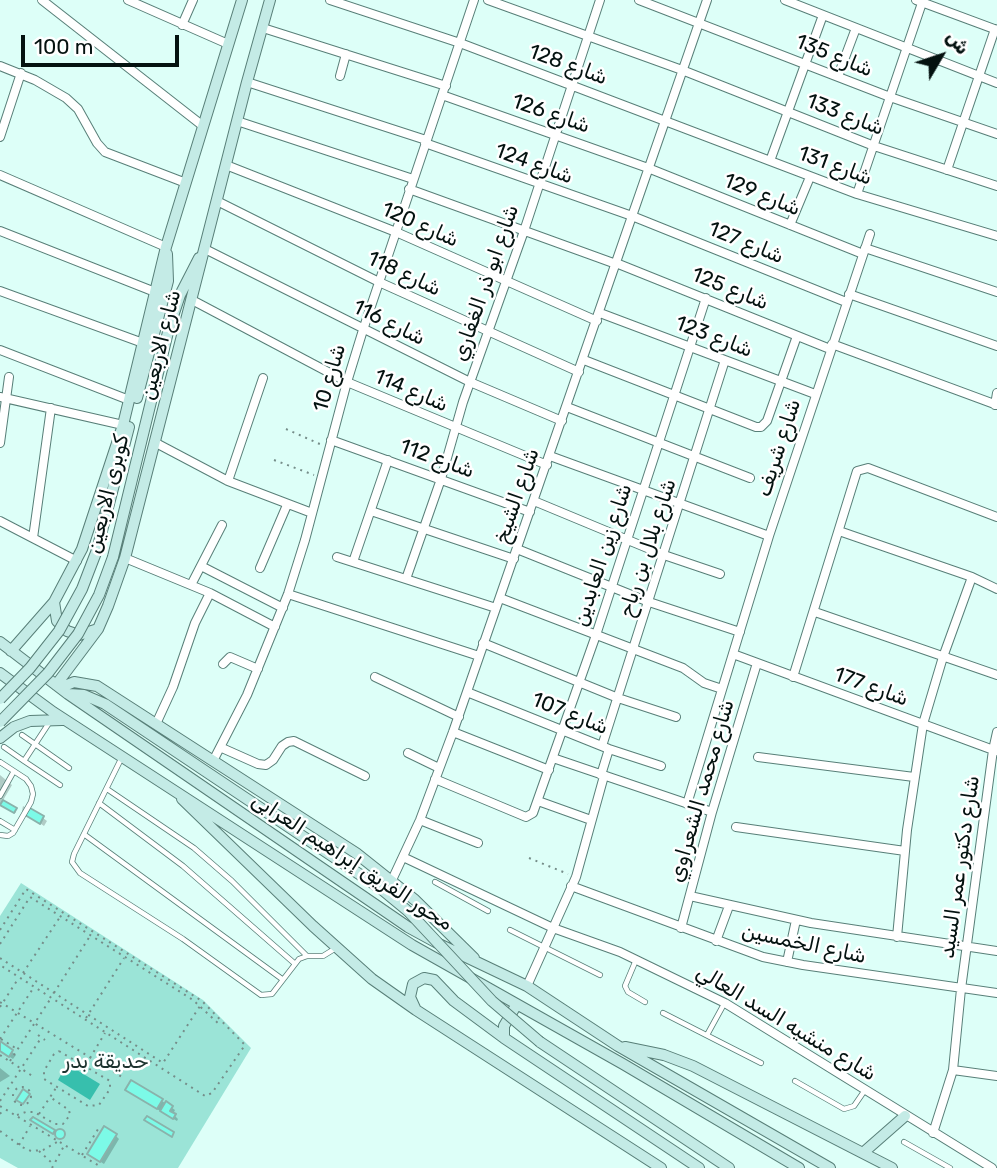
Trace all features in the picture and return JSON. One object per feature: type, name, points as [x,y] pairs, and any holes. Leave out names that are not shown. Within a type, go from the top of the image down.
[{"type":"main road","name":"شارع الاربعين","points":[[11,651],[54,602],[76,561],[123,425],[166,247],[242,0]]},
{"type":"main road","name":"شارع الاربعين","points":[[61,689],[98,629],[125,558],[270,0]]},
{"type":"main road","name":"كوبرى الاربعين","points":[[0,699],[30,668],[59,631],[82,589],[97,550],[168,281],[166,247]]},
{"type":"main road","name":"كوبرى الاربعين","points":[[2,732],[36,685],[69,648],[94,607],[113,557],[174,311],[187,279],[205,249]]},
{"type":"main road","points":[[54,602],[57,621],[67,631],[79,635],[98,629]]},
{"type":"main road","name":"محور الفريق إبراهيم العرابى","points":[[0,642],[61,689],[408,927],[527,986],[618,1046],[830,1168]]},
{"type":"main road","name":"محور الفريق إبراهيم العرابى","points":[[0,673],[33,699],[412,945],[799,1168]]},
{"type":"main road","points":[[61,689],[74,682],[92,683],[356,853],[392,880],[437,920],[478,962]]},
{"type":"main road","points":[[61,689],[105,704],[380,888],[409,912],[492,1001],[540,1042],[729,1168]]},
{"type":"main road","points":[[2,732],[30,721],[51,719],[73,724]]},
{"type":"main road","points":[[170,786],[217,835],[372,979],[661,1168]]},
{"type":"main road","points":[[416,1010],[410,997],[411,988],[421,979],[431,978],[454,1001],[504,1038],[699,1168]]},
{"type":"main road","points":[[504,1038],[506,1020],[520,1005]]},
{"type":"main road","points":[[618,1046],[649,1051],[692,1066],[892,1168]]},
{"type":"main road","points":[[864,1152],[905,1116]]},
{"type":"street","points":[[42,0],[203,126]]},
{"type":"street","points":[[128,0],[141,3],[182,26],[228,44]]},
{"type":"street","points":[[182,26],[193,0]]},
{"type":"street","name":"شارع 128","points":[[330,0],[460,43],[664,120]]},
{"type":"street","name":"شارع 10","points":[[213,761],[222,748],[258,669],[288,594],[346,382],[473,0]]},
{"type":"street","name":"شارع 133","points":[[488,0],[682,70],[874,146],[997,186]]},
{"type":"street","name":"شارع ابو ذر الغفاري","points":[[406,579],[600,0]]},
{"type":"street","name":"شارع 135","points":[[639,0],[890,97],[997,134]]},
{"type":"street","name":"شارع الشيخ","points":[[392,880],[420,820],[459,717],[707,0]]},
{"type":"street","points":[[785,0],[997,83]]},
{"type":"street","points":[[857,194],[921,1],[996,29],[947,170]]},
{"type":"street","points":[[770,161],[823,15]]},
{"type":"street","points":[[263,28],[446,86]]},
{"type":"street","points":[[838,76],[856,28]]},
{"type":"street","points":[[340,76],[346,54]]},
{"type":"street","points":[[0,66],[21,73],[66,98],[78,109],[105,152],[186,183]]},
{"type":"street","points":[[0,137],[21,73]]},
{"type":"street","name":"شارع 124","points":[[247,82],[426,142],[632,216]]},
{"type":"street","name":"شارع 126","points":[[442,95],[648,168]]},
{"type":"street","name":"شارع 131","points":[[664,120],[857,194],[997,236]]},
{"type":"street","points":[[237,121],[413,179]]},
{"type":"street","name":"شارع 120","points":[[226,165],[396,232],[505,282],[598,317]]},
{"type":"street","name":"شارع 129","points":[[648,168],[790,225],[997,292]]},
{"type":"street","points":[[0,175],[166,247]]},
{"type":"street","points":[[790,225],[810,177]]},
{"type":"street","name":"شارع 125","points":[[409,190],[616,264],[797,335],[996,405]]},
{"type":"street","name":"شارع 118","points":[[217,201],[379,282],[579,372]]},
{"type":"street","name":"شارع 127","points":[[632,216],[848,298],[997,346]]},
{"type":"street","points":[[0,231],[155,292]]},
{"type":"street","points":[[864,251],[870,233]]},
{"type":"street","name":"شارع 116","points":[[205,249],[470,382],[562,421]]},
{"type":"street","name":"شارع شريف","points":[[687,804],[769,536],[864,251]]},
{"type":"street","points":[[0,291],[143,343]]},
{"type":"street","name":"شارع زين العابدين","points":[[435,779],[526,817],[533,813],[596,635],[706,298]]},
{"type":"street","name":"شارع 114","points":[[192,300],[346,382],[456,429],[642,490],[769,536]]},
{"type":"street","name":"شارع 123","points":[[598,317],[690,346],[815,394]]},
{"type":"street","points":[[584,360],[761,427],[767,421],[797,335]]},
{"type":"street","points":[[0,350],[129,400]]},
{"type":"street","name":"شارع بلال بن رباح","points":[[527,986],[576,877],[592,820],[618,698],[725,360]]},
{"type":"street","points":[[0,443],[3,398],[9,377]]},
{"type":"street","points":[[228,481],[263,378]]},
{"type":"street","points":[[996,405],[997,393]]},
{"type":"street","points":[[3,398],[123,425]]},
{"type":"street","points":[[567,407],[750,478]]},
{"type":"street","points":[[33,538],[51,408]]},
{"type":"street","points":[[156,443],[228,481],[312,513]]},
{"type":"street","name":"شارع 112","points":[[330,444],[388,460],[530,512]]},
{"type":"street","points":[[354,562],[388,460]]},
{"type":"street","points":[[793,677],[857,471],[868,468],[997,517]]},
{"type":"street","points":[[534,501],[664,555],[720,574]]},
{"type":"street","points":[[260,568],[287,505]]},
{"type":"street","points":[[371,511],[514,559]]},
{"type":"street","points":[[0,521],[76,561]]},
{"type":"street","points":[[191,585],[222,525]]},
{"type":"street","points":[[839,531],[996,587]]},
{"type":"street","points":[[517,549],[649,602],[740,632]]},
{"type":"street","points":[[337,557],[496,608]]},
{"type":"street","points":[[125,558],[210,593],[275,627]]},
{"type":"street","points":[[201,566],[282,608]]},
{"type":"street","points":[[897,937],[914,777],[923,724],[943,657],[972,577]]},
{"type":"street","points":[[156,724],[173,687],[195,623],[210,593]]},
{"type":"street","points":[[288,594],[479,656]]},
{"type":"street","points":[[500,598],[683,668],[704,683],[722,689]]},
{"type":"street","points":[[815,612],[997,675]]},
{"type":"street","points":[[0,634],[11,651]]},
{"type":"street","points":[[483,643],[618,698],[676,717]]},
{"type":"street","name":"شارع 177","points":[[733,654],[995,751]]},
{"type":"street","points":[[223,664],[230,657],[258,669]]},
{"type":"street","name":"شارع محمد الشعراوي","points":[[681,928],[712,812],[757,663]]},
{"type":"street","points":[[375,677],[459,717]]},
{"type":"street","name":"شارع 107","points":[[467,692],[606,748],[661,766]]},
{"type":"street","points":[[453,732],[549,770]]},
{"type":"street","name":"شارع دكتور عمر السيد","points":[[933,1133],[942,1112],[953,1070],[961,989],[997,732]]},
{"type":"street","points":[[222,748],[266,765],[273,760],[282,746],[295,741],[365,776]]},
{"type":"street","points":[[408,753],[439,768]]},
{"type":"street","points":[[758,757],[914,777]]},
{"type":"street","points":[[553,758],[712,812]]},
{"type":"street","points":[[538,801],[592,820]]},
{"type":"street","points":[[420,820],[478,843]]},
{"type":"street","points":[[736,827],[905,851]]},
{"type":"street","name":"شارع منشيه السد العالي","points":[[403,857],[553,928],[636,959],[724,1003],[793,1043],[905,1116],[992,1168]]},
{"type":"street","name":"شارع الخمسين","points":[[571,887],[716,941],[787,962],[997,993]]},
{"type":"street","name":"شارع الخمسين","points":[[690,896],[796,920],[997,950]]},
{"type":"street","points":[[716,941],[729,906]]},
{"type":"street","points":[[787,962],[796,920]]},
{"type":"street","points":[[953,1070],[997,1076]]},
{"type":"lane","points":[[24,761],[51,719]]},
{"type":"lane","points":[[2,732],[24,761],[60,785]]},
{"type":"lane","points":[[22,735],[69,768]]},
{"type":"lane","points":[[123,756],[72,862],[80,873],[171,931],[261,995],[272,994],[295,962],[307,956],[323,956],[337,948]]},
{"type":"lane","points":[[0,762],[29,782],[33,794],[15,830],[8,836],[0,835]]},
{"type":"lane","points":[[0,796],[15,771]]},
{"type":"lane","points":[[107,789],[194,848],[232,881],[307,956]]},
{"type":"lane","points":[[99,803],[183,866],[295,962]]},
{"type":"lane","points":[[0,821],[15,830]]},
{"type":"lane","points":[[85,835],[282,979]]},
{"type":"lane","points":[[435,882],[488,911]]},
{"type":"lane","points":[[457,894],[460,884]]},
{"type":"lane","points":[[510,930],[600,975]]},
{"type":"lane","points":[[636,959],[625,986],[628,992],[645,1002]]},
{"type":"lane","points":[[707,1035],[724,1003]]},
{"type":"lane","points":[[663,1013],[761,1063]]},
{"type":"lane","points":[[795,1081],[844,1108],[854,1106],[865,1090]]},
{"type":"lane","points":[[904,1142],[950,1168]]},
{"type":"path","points":[[286,429],[330,444]]},
{"type":"path","points":[[274,460],[321,478]]},
{"type":"path","points":[[528,858],[576,877]]},
{"type":"path","points":[[0,930],[26,889],[205,1004],[245,1045],[212,1093],[207,1096],[0,965]]},
{"type":"path","points":[[0,944],[30,897],[200,1006],[220,1025]]},
{"type":"path","points":[[23,973],[60,916]]},
{"type":"path","points":[[54,993],[91,935]]},
{"type":"path","points":[[85,1019],[127,953]]},
{"type":"path","points":[[0,958],[163,1063],[200,1006]]},
{"type":"path","points":[[19,977],[1,1004],[121,1077]]},
{"type":"path","points":[[17,1050],[0,1039],[34,987]]},
{"type":"path","points":[[10,1061],[51,998]]},
{"type":"path","points":[[90,1058],[106,1032]]},
{"type":"path","points":[[0,1101],[41,1038]]},
{"type":"path","points":[[59,1051],[106,1077],[111,1083],[101,1103],[93,1107],[57,1087],[42,1075],[54,1054],[59,1051]]},
{"type":"path","points":[[0,1055],[34,1077]]},
{"type":"path","points":[[25,1087],[30,1091],[31,1098],[25,1105],[18,1105],[13,1100],[13,1093],[18,1088],[25,1087]]},
{"type":"path","points":[[39,1114],[57,1087]]},
{"type":"path","points":[[16,1116],[26,1112],[39,1114],[57,1125],[67,1120],[69,1110],[50,1097]]},
{"type":"path","points":[[0,1105],[99,1167]]},
{"type":"path","points":[[0,1114],[5,1109]]},
{"type":"path","points":[[19,1144],[31,1125]]},
{"type":"path","points":[[82,1156],[100,1126]]},
{"type":"path","points":[[0,1131],[28,1150],[39,1150],[58,1141]]},
{"type":"path","points":[[39,1150],[53,1166],[65,1145]]},
{"type":"green space","name":"حديقة بدر","points":[[21,883],[203,1000],[251,1048],[178,1168],[18,1168],[0,1158],[0,916]]},
{"type":"shaded area","points":[[67,1064],[100,1084],[90,1100],[58,1080]]},
{"type":"building","points":[[3,800],[17,808],[14,813],[0,805]]},
{"type":"building","points":[[30,808],[44,816],[40,824],[25,815]]},
{"type":"building","points":[[0,1041],[13,1050],[9,1057],[0,1051]]},
{"type":"building","points":[[131,1080],[163,1099],[157,1109],[125,1090]]},
{"type":"building","points":[[23,1089],[30,1094],[23,1104],[16,1100]]},
{"type":"building","points":[[166,1101],[173,1106],[170,1111],[176,1114],[173,1119],[160,1111]]},
{"type":"building","points":[[147,1116],[174,1132],[172,1137],[144,1120]]},
{"type":"building","points":[[33,1117],[55,1130],[53,1134],[30,1120]]},
{"type":"building","points":[[104,1126],[117,1134],[100,1162],[87,1154]]},
{"type":"building","points":[[60,1129],[64,1130],[64,1138],[60,1139],[56,1138],[55,1134],[56,1130]]}]
